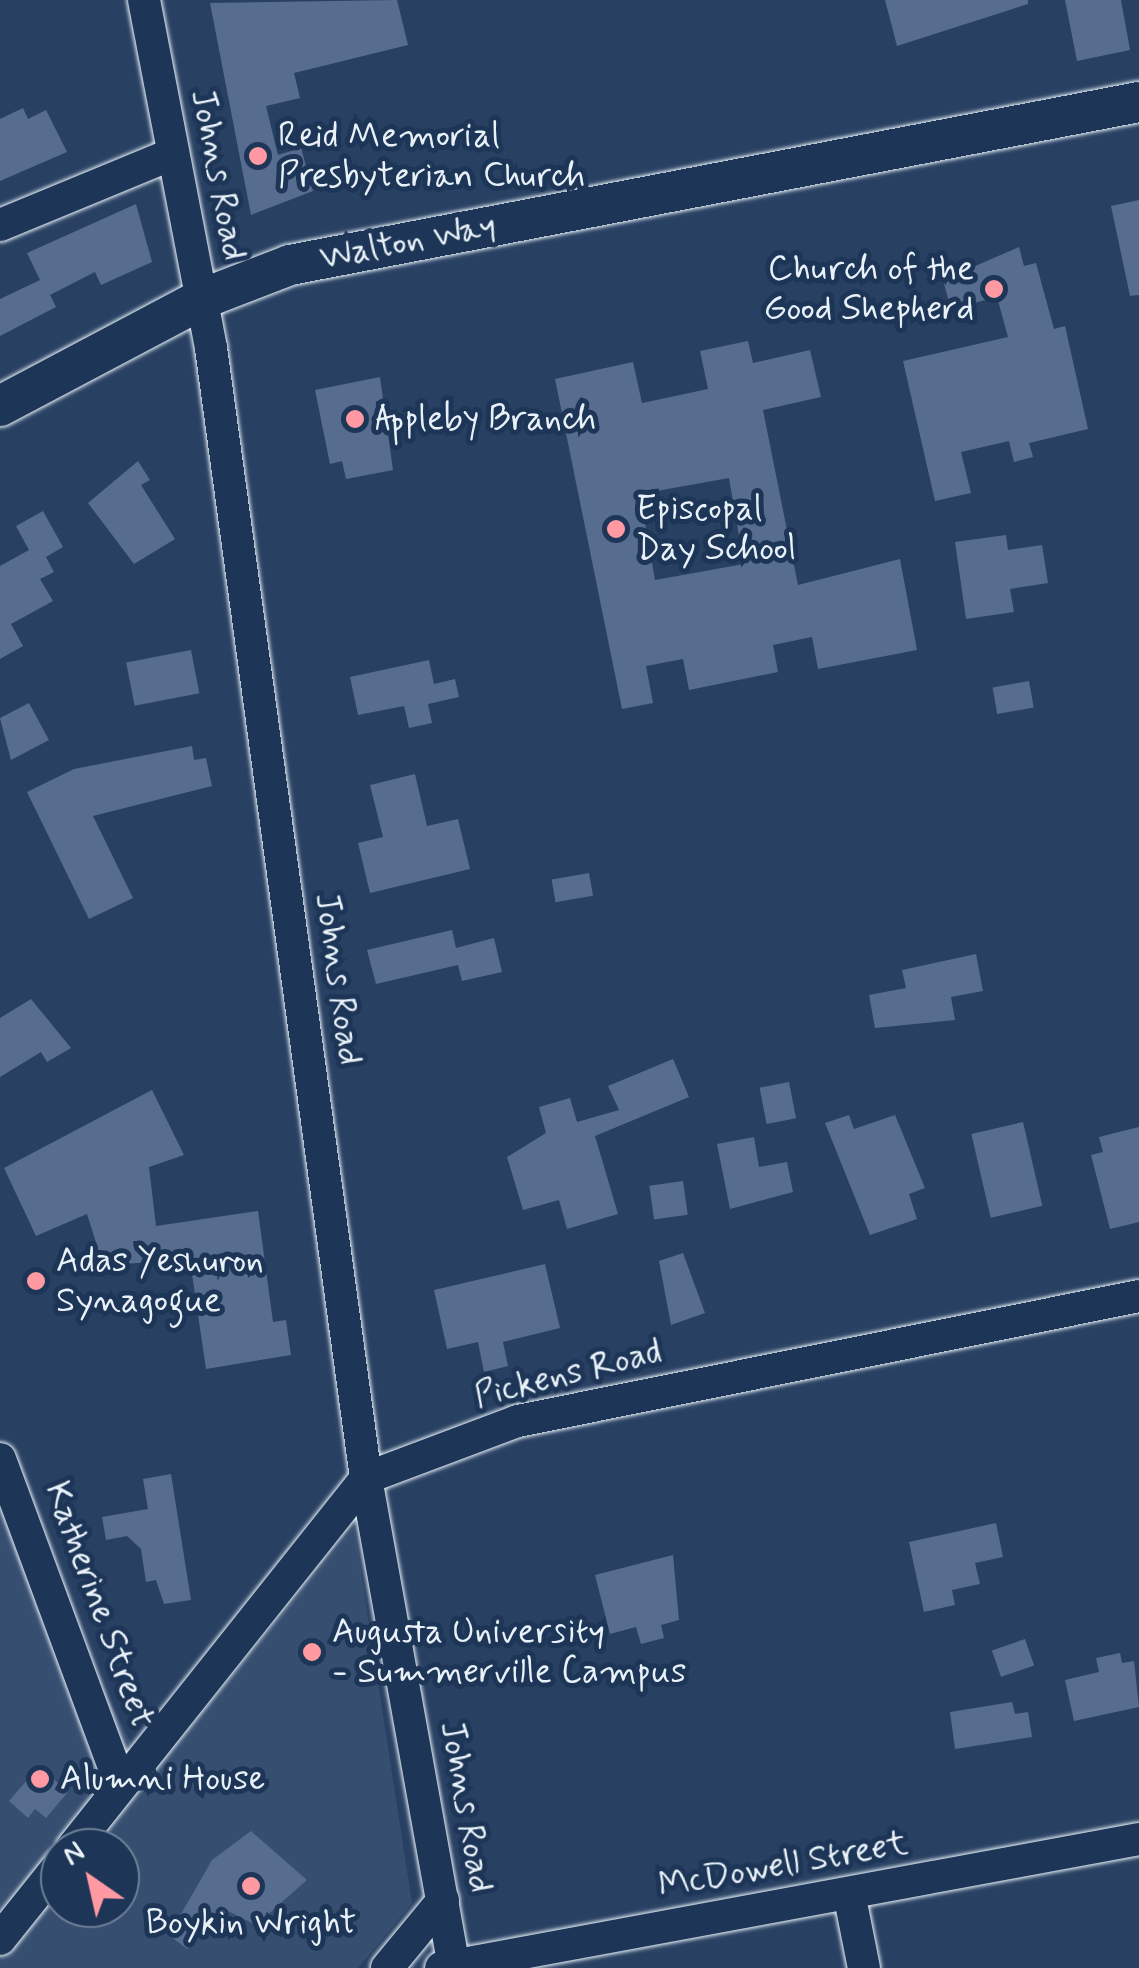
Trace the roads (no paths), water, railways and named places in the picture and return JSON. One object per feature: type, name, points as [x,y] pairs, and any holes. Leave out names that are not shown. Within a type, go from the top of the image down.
[{"type":"main road","name":"Walton Way","points":[[0,406],[202,299],[290,265],[1139,102]]},
{"type":"street","name":"Johns Road","points":[[144,0],[202,299],[366,1478],[442,1900],[449,1967]]},
{"type":"street","points":[[0,225],[172,154]]},
{"type":"street","name":"Pickens Road","points":[[366,1478],[518,1421],[1139,1296]]},
{"type":"street","name":"Katherine Street","points":[[0,1458],[120,1781]]},
{"type":"street","points":[[86,1828],[120,1781],[366,1478]]},
{"type":"street","name":"McDowell Street","points":[[449,1967],[1139,1839]]},
{"type":"street","points":[[0,1940],[40,1889]]},
{"type":"street","points":[[849,1894],[864,1968]]},
{"type":"street","points":[[387,1968],[442,1900]]},
{"type":"place","name":"Reid Memorial Presbyterian Church","points":[[258,156]]},
{"type":"place","name":"Church of the Good Shepherd","points":[[994,289]]},
{"type":"place","name":"Appleby Branch","points":[[355,419]]},
{"type":"place","name":"Episcopal Day School","points":[[616,529]]},
{"type":"place","name":"Adas Yeshuron Synagogue","points":[[36,1281]]},
{"type":"place","name":"Augusta University - Summerville Campus","points":[[312,1652]]},
{"type":"place","name":"Alumni House","points":[[40,1779]]},
{"type":"place","name":"Boykin Wright","points":[[251,1886]]}]
